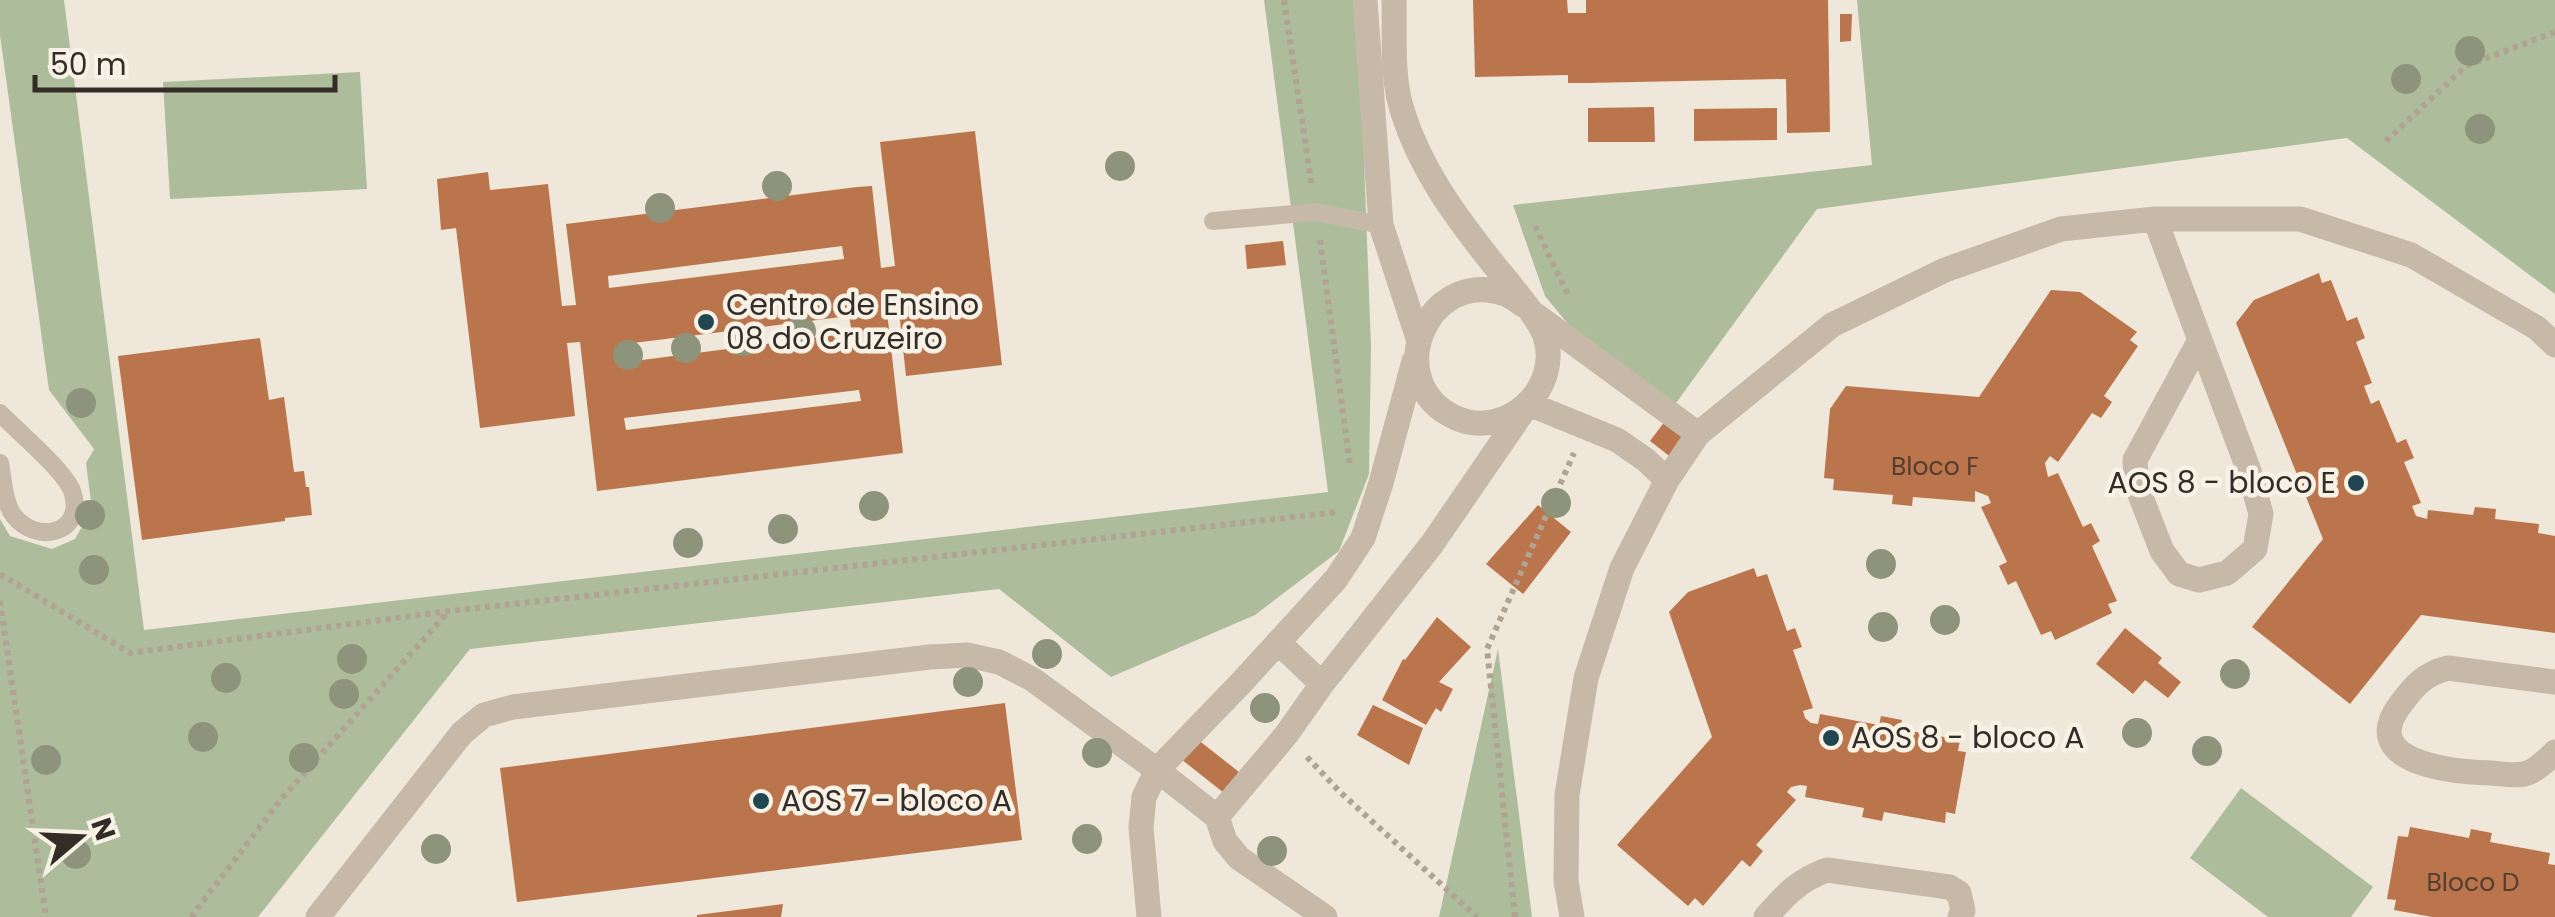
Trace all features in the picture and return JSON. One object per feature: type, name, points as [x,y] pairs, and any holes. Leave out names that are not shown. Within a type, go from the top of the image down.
[{"type":"street","points":[[1366,0],[1381,225],[1417,347],[1418,375],[1439,407],[1473,423],[1511,417],[1527,405]]},
{"type":"street","points":[[1216,817],[1286,736],[1432,544],[1543,384],[1548,360],[1545,335],[1446,203],[1402,111],[1394,0]]},
{"type":"street","points":[[2155,219],[2249,471],[2261,514],[2255,549],[2227,573],[2199,580],[2179,574],[2162,551],[2137,487],[2135,460],[2200,340]]},
{"type":"street","points":[[1572,917],[1566,881],[1568,795],[1586,678],[1622,568],[1667,480],[1698,434],[1832,325],[1944,270],[2060,229],[2155,219],[2300,219],[2411,254],[2537,328],[2555,345]]},
{"type":"street","points":[[1149,917],[1142,827],[1144,796],[1157,770],[1336,579],[1362,538],[1417,347],[1428,319],[1443,303],[1462,293],[1484,290],[1506,294],[1698,434]]},
{"type":"street","points":[[1527,405],[1617,440],[1667,480]]},
{"type":"street","points":[[1278,642],[1322,684]]},
{"type":"street","points":[[318,917],[462,733],[484,715],[514,707],[968,655],[999,662],[1032,679],[1157,770],[1216,817],[1225,840],[1239,858],[1324,917]]},
{"type":"street","points":[[2555,682],[2448,668],[2432,672],[2416,683],[2390,719],[2387,731],[2393,746],[2404,756],[2460,772],[2529,772],[2555,752]]},
{"type":"street","points":[[1766,917],[1790,890],[1827,870],[1949,888],[1960,893],[1960,917]]},
{"type":"lane","points":[[1213,221],[1316,212],[1381,225]]},
{"type":"lane","points":[[0,413],[63,476],[73,492],[75,511],[64,527],[49,534],[30,530],[12,514],[0,464]]},
{"type":"path","points":[[0,574],[130,653],[450,611],[1372,508],[1352,473],[1284,0]]},
{"type":"path","points":[[2386,141],[2466,66],[2555,32]]},
{"type":"path","points":[[1535,226],[1576,312]]},
{"type":"path","points":[[1515,917],[1487,649],[1584,428]]},
{"type":"path","points":[[0,601],[46,917]]},
{"type":"path","points":[[191,917],[282,798],[450,611]]},
{"type":"path","points":[[1286,736],[1340,792],[1477,917]]},
{"type":"green space","points":[[0,0],[64,0],[144,630],[1328,492],[1264,0],[1358,0],[1371,347],[1369,474],[1339,551],[1255,615],[1111,677],[999,589],[470,649],[258,917],[0,917],[0,519],[10,536],[52,549],[75,539],[92,509],[86,463],[94,449],[49,390],[0,35]]},
{"type":"green space","points":[[1857,0],[2555,0],[2555,294],[2347,138],[1817,209],[1668,414],[1600,363],[1545,296],[1513,205],[1872,165]]},
{"type":"green space","points":[[360,72],[367,189],[170,199],[163,82]]},
{"type":"green space","points":[[1498,649],[1532,917],[1439,917]]},
{"type":"green space","points":[[2241,788],[2373,887],[2351,917],[2268,917],[2190,858]]},
{"type":"building","points":[[1473,0],[1567,0],[1568,13],[1586,13],[1586,0],[1828,0],[1830,132],[1787,133],[1786,79],[1568,83],[1568,75],[1475,77]]},
{"type":"building","points":[[1840,14],[1852,14],[1851,41],[1840,42]]},
{"type":"building","points":[[1654,107],[1655,142],[1588,142],[1588,108]]},
{"type":"building","points":[[1777,108],[1777,140],[1694,141],[1694,109]]},
{"type":"building","points":[[975,131],[1002,365],[906,376],[898,302],[886,303],[903,453],[597,491],[580,342],[567,343],[575,416],[480,428],[456,228],[441,230],[437,179],[488,172],[490,190],[548,184],[562,306],[576,305],[566,224],[857,187],[872,186],[881,268],[895,266],[880,142]],"holes":[[[842,246],[844,259],[609,288],[608,276]],[[849,316],[852,333],[619,363],[617,345]],[[859,390],[861,401],[626,430],[624,418]]]},
{"type":"building","points":[[1283,241],[1286,265],[1247,269],[1245,245]]},
{"type":"building","name":"AOS 8 - bloco E","points":[[2319,273],[2322,283],[2331,280],[2347,321],[2357,317],[2365,338],[2356,342],[2372,383],[2364,386],[2371,404],[2379,400],[2397,443],[2406,439],[2414,458],[2404,462],[2421,503],[2412,506],[2416,516],[2427,519],[2428,510],[2473,515],[2475,507],[2496,509],[2495,519],[2539,524],[2538,533],[2555,536],[2555,633],[2421,615],[2350,704],[2252,627],[2323,539],[2236,323],[2254,300]]},
{"type":"building","points":[[2051,290],[2080,292],[2137,332],[2130,340],[2138,346],[2104,396],[2112,402],[2101,418],[2092,413],[2058,462],[2050,456],[2045,463],[2048,477],[2058,473],[2083,527],[2091,523],[2100,541],[2092,546],[2117,601],[2108,604],[2112,613],[2055,640],[2051,631],[2041,635],[2016,581],[2008,585],[1999,566],[2007,562],[1981,507],[1991,503],[1988,496],[1975,491],[1975,502],[1913,497],[1912,506],[1892,504],[1893,495],[1833,490],[1834,479],[1824,478],[1830,409],[1846,386],[1979,397]]},
{"type":"building","points":[[260,338],[269,400],[284,397],[294,472],[304,471],[312,515],[142,540],[118,356]]},
{"type":"building","points":[[1665,421],[1693,441],[1677,462],[1650,441]]},
{"type":"building","points":[[1538,505],[1571,532],[1523,594],[1486,564]]},
{"type":"building","name":"AOS 8 - bloco A","points":[[1754,568],[1757,577],[1767,574],[1787,631],[1795,628],[1802,647],[1793,650],[1813,708],[1803,711],[1805,718],[1818,724],[1820,714],[1879,725],[1881,716],[1902,720],[1900,729],[1960,740],[1958,751],[1966,752],[1955,814],[1946,812],[1945,823],[1884,812],[1882,821],[1862,817],[1864,808],[1805,797],[1807,786],[1791,787],[1787,792],[1796,800],[1756,845],[1763,851],[1750,867],[1742,860],[1703,906],[1695,898],[1688,906],[1617,845],[1712,737],[1669,612],[1688,592]]},
{"type":"building","points":[[1437,617],[1471,647],[1439,682],[1453,689],[1441,712],[1436,708],[1426,725],[1382,700],[1403,659]]},
{"type":"building","points":[[2125,628],[2162,658],[2158,663],[2181,682],[2168,698],[2145,680],[2133,694],[2096,664]]},
{"type":"building","name":"AOS 7 - bloco A","points":[[1005,703],[1022,840],[517,902],[500,768]]},
{"type":"building","points":[[1373,705],[1423,728],[1409,765],[1357,735]]},
{"type":"building","points":[[1197,739],[1239,772],[1224,793],[1181,759]]},
{"type":"building","points":[[2410,827],[2469,838],[2471,829],[2492,833],[2490,842],[2550,853],[2548,864],[2555,865],[2555,917],[2432,917],[2394,910],[2396,900],[2387,899],[2398,836],[2408,837]]},
{"type":"building","points":[[783,904],[781,917],[697,917],[697,915]]},
{"type":"place","name":"Centro de Ensino 08 do Cruzeiro","points":[[706,322]]},
{"type":"place","name":"AOS 8 - bloco E","points":[[2356,483]]},
{"type":"place","name":"AOS 8 - bloco A","points":[[1831,738]]},
{"type":"place","name":"AOS 7 - bloco A","points":[[761,801]]}]
